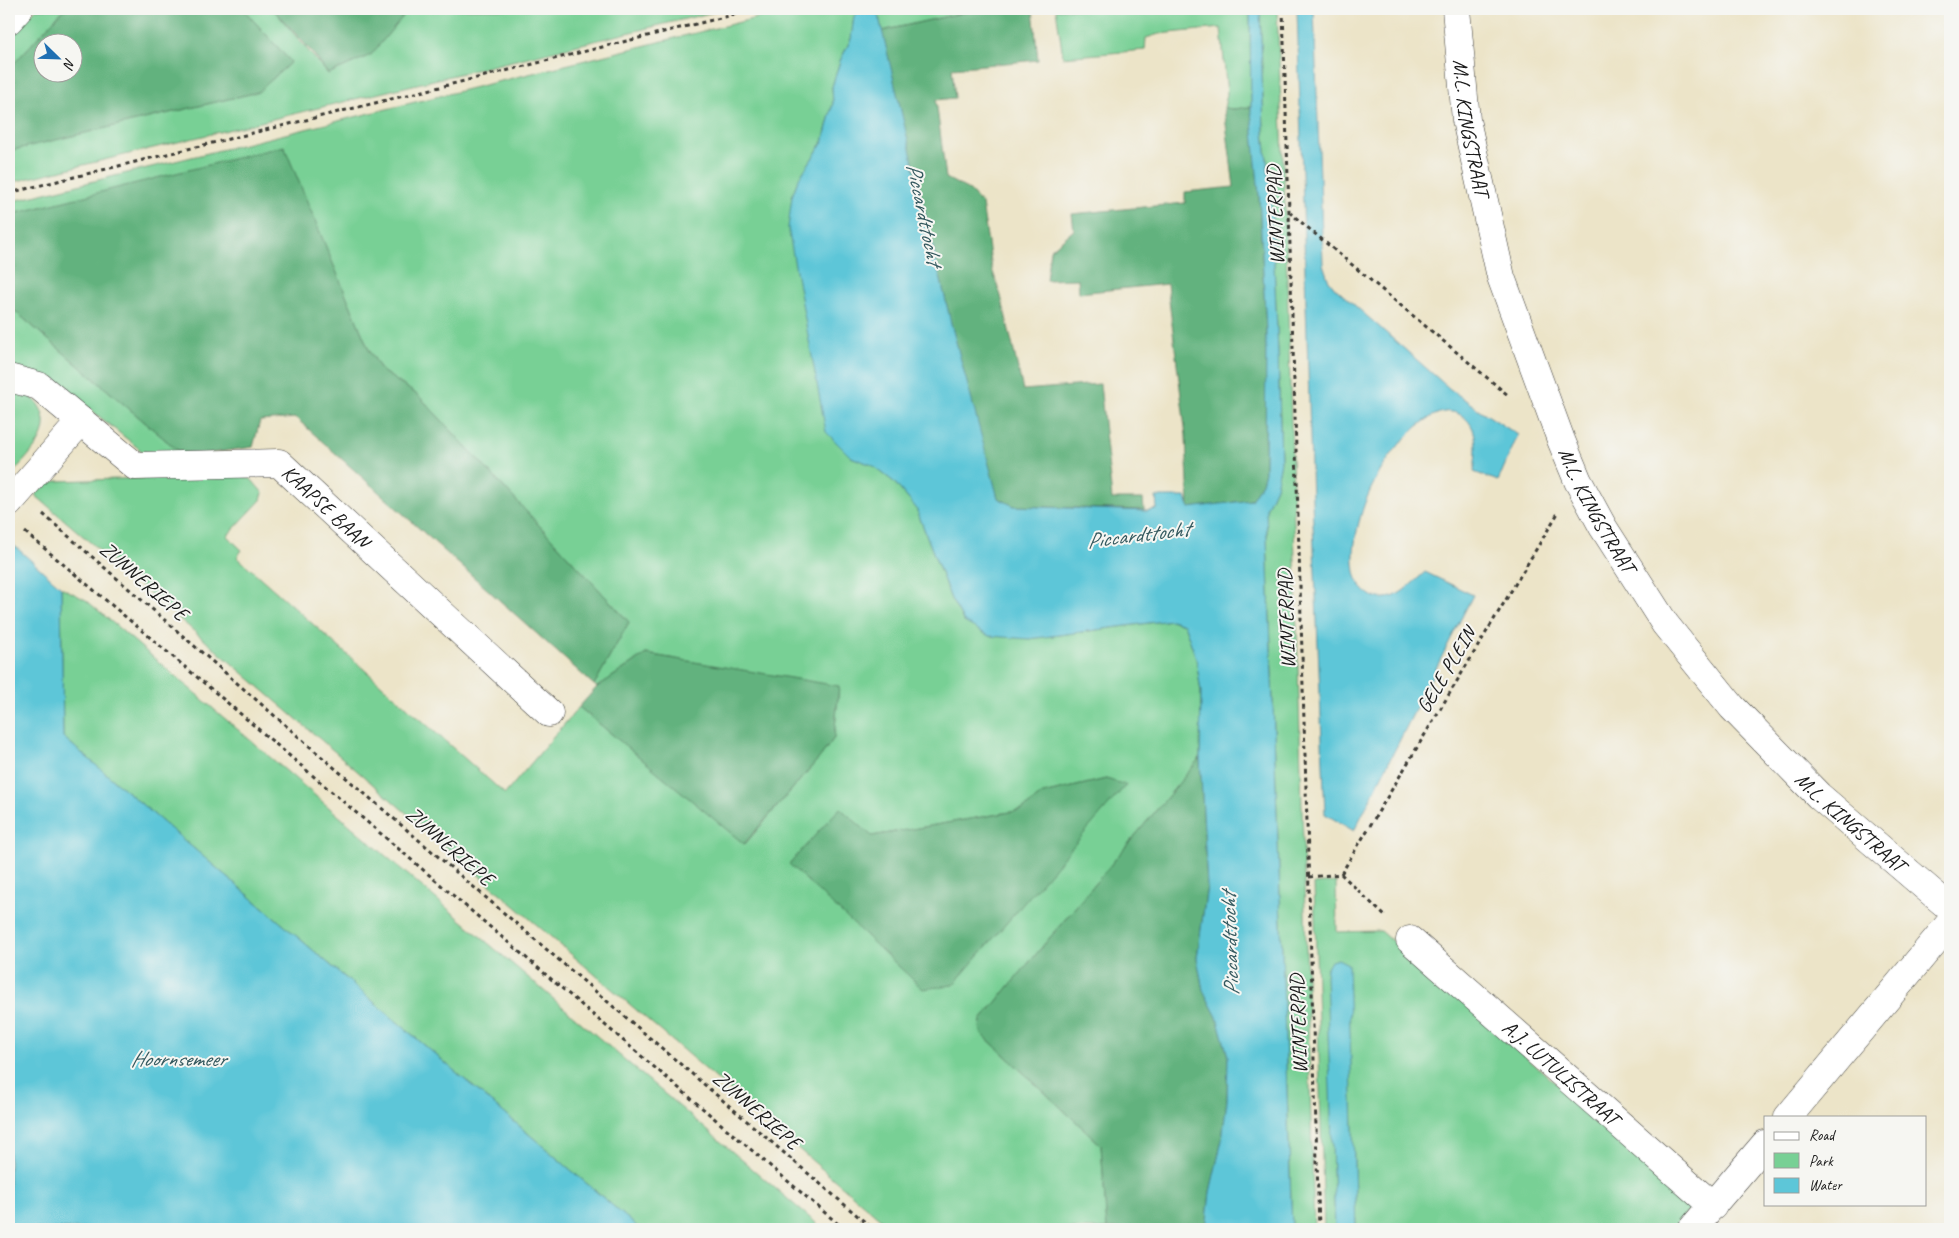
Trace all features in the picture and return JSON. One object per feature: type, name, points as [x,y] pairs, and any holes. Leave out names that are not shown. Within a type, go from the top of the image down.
[{"type":"street","points":[[9,20],[19,9]]},
{"type":"street","name":"M.L. KINGSTRAAT","points":[[1456,9],[1466,120],[1500,277],[1578,481],[1603,527],[1666,624],[1732,707],[1819,796],[1948,906]]},
{"type":"street","name":"KAAPSE BAAN","points":[[9,378],[39,386],[135,466],[279,463],[549,713]]},
{"type":"street","points":[[14,498],[81,421]]},
{"type":"street","points":[[1789,1116],[1948,906]]},
{"type":"street","name":"A.J. LUTULISTRAAT","points":[[1410,940],[1713,1206]]},
{"type":"street","points":[[1692,1229],[1764,1145]]},
{"type":"path","points":[[9,193],[757,9]]},
{"type":"path","name":"WINTERPAD","points":[[1283,9],[1318,1229]]},
{"type":"path","points":[[1289,212],[1516,402]]},
{"type":"path","name":"GELE PLEIN","points":[[1340,874],[1578,481]]},
{"type":"path","name":"ZUNNERIEPE","points":[[14,498],[323,758],[873,1229]]},
{"type":"path","points":[[24,532],[277,744],[844,1229]]},
{"type":"path","points":[[1309,877],[1340,874],[1410,940]]},
{"type":"green space","points":[[36,9],[64,9],[43,32],[32,32],[32,44],[9,69],[9,39]]},
{"type":"green space","points":[[64,9],[243,9],[291,62],[258,92],[9,151],[9,69],[32,44],[32,82],[82,82],[82,32],[43,32]]},
{"type":"green space","points":[[243,9],[273,9],[328,74],[371,54],[409,9],[713,9],[714,12],[9,183],[9,151],[258,92],[291,62]]},
{"type":"green space","points":[[273,9],[409,9],[371,55],[328,74],[312,52]]},
{"type":"green space","points":[[793,9],[979,9],[882,31],[879,17],[853,22],[854,30],[840,61],[832,87],[833,103],[823,142],[798,180],[792,196],[851,457],[872,465],[894,482],[916,508],[951,599],[964,622],[1029,639],[1171,620],[1184,624],[1196,658],[1201,692],[1200,758],[981,1020],[982,1034],[1101,1145],[1107,1229],[892,1229],[35,495],[44,485],[57,481],[240,475],[251,479],[263,493],[261,500],[227,536],[242,550],[237,557],[505,794],[579,707],[745,844],[834,738],[839,687],[646,654],[597,687],[594,685],[629,622],[419,396],[382,371],[369,350],[284,147],[9,215],[9,202]],"holes":[[[1106,779],[1126,786],[789,864],[872,836],[1022,810],[1043,794]]]},
{"type":"green space","points":[[979,9],[1033,9],[1038,60],[952,68],[955,98],[936,100],[946,178],[969,190],[982,204],[992,269],[1001,296],[1023,390],[1100,384],[1112,499],[1143,499],[1144,510],[1014,506],[998,498],[994,488],[951,323],[882,31]]},
{"type":"green space","points":[[1056,9],[1250,9],[1251,107],[1224,108],[1227,94],[1221,28],[1159,34],[1146,38],[1145,50],[1063,57]]},
{"type":"green space","points":[[1260,9],[1277,9],[1285,208],[1314,1229],[1292,1229],[1266,509],[1276,487],[1281,461],[1271,198],[1264,132]]},
{"type":"green space","points":[[1251,107],[1259,195],[1266,331],[1265,472],[1262,483],[1251,500],[1189,508],[1186,436],[1167,284],[1079,293],[1078,279],[1046,280],[1050,250],[1074,230],[1072,214],[1185,203],[1185,192],[1234,187],[1224,108]]},
{"type":"green space","points":[[284,146],[369,350],[382,371],[419,396],[629,622],[594,685],[296,418],[260,421],[253,447],[204,454],[182,454],[9,306],[9,215]]},
{"type":"green space","points":[[9,306],[182,454],[143,452],[55,381],[9,365]]},
{"type":"green space","points":[[9,389],[33,398],[42,412],[44,421],[43,430],[36,446],[11,475],[9,474]]},
{"type":"green space","points":[[61,587],[86,600],[823,1229],[640,1229],[63,737]]},
{"type":"green space","points":[[646,654],[839,686],[834,738],[820,757],[744,844],[579,707],[597,687]]},
{"type":"green space","points":[[1200,758],[1207,886],[1197,958],[1203,990],[1217,1017],[1228,1056],[1227,1100],[1222,1140],[1210,1192],[1206,1229],[1107,1229],[1101,1145],[982,1034],[980,1028],[981,1020]]},
{"type":"green space","points":[[1106,779],[1126,785],[953,985],[923,989],[789,864],[840,808],[872,836],[1022,810],[1043,794]]},
{"type":"green space","points":[[1336,882],[1337,932],[1381,931],[1695,1204],[1673,1229],[1356,1229],[1352,1104],[1327,968],[1335,1229],[1324,1229],[1314,884]]},
{"type":"water","name":"Piccardttocht","points":[[873,9],[879,17],[951,323],[998,498],[1014,506],[1147,511],[1157,509],[1156,497],[1186,497],[1189,508],[1251,500],[1262,483],[1265,472],[1266,331],[1259,195],[1251,111],[1250,9],[1260,9],[1264,132],[1271,198],[1281,462],[1276,487],[1266,509],[1292,1229],[1206,1229],[1210,1192],[1222,1140],[1227,1100],[1228,1056],[1217,1017],[1203,990],[1197,958],[1207,886],[1200,758],[1201,692],[1196,658],[1184,624],[1171,620],[1029,639],[989,636],[964,622],[951,599],[916,508],[894,482],[872,465],[851,457],[826,432],[788,228],[792,196],[798,180],[823,142],[833,103],[832,87],[840,61],[851,39],[854,16],[861,11]]},
{"type":"water","points":[[1297,9],[1314,9],[1323,264],[1328,279],[1335,288],[1450,389],[1518,435],[1498,481],[1474,472],[1476,440],[1471,425],[1466,419],[1453,412],[1437,414],[1418,426],[1394,451],[1381,470],[1366,500],[1356,536],[1354,564],[1356,577],[1361,587],[1370,595],[1382,598],[1395,596],[1425,572],[1473,595],[1354,831],[1325,814],[1312,500]]},
{"type":"water","name":"Hoornsemeer","points":[[9,541],[61,587],[63,737],[640,1229],[9,1229]]},
{"type":"water","points":[[1338,959],[1348,964],[1356,1229],[1335,1229],[1326,976],[1327,968],[1331,961]]}]
